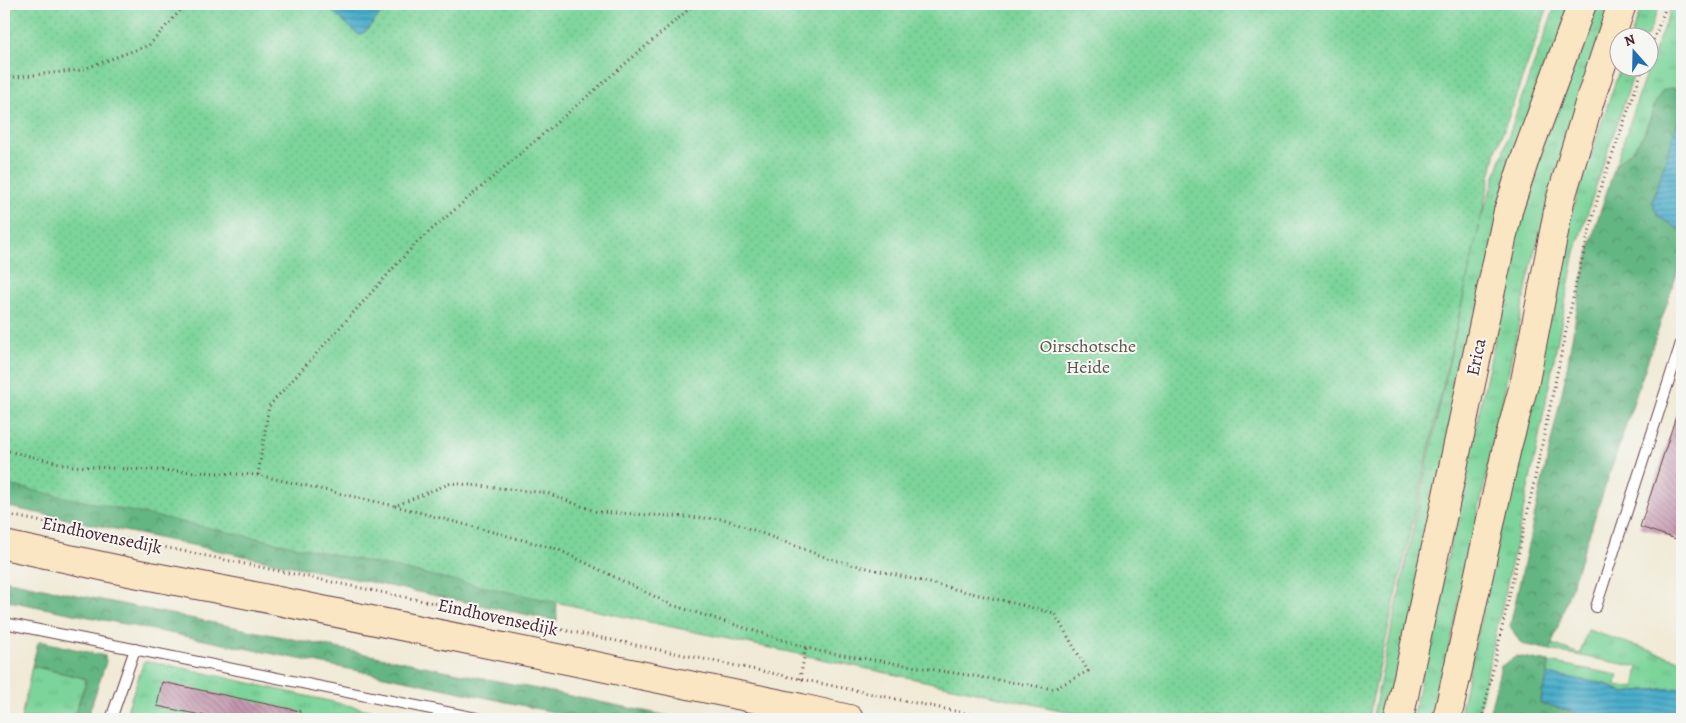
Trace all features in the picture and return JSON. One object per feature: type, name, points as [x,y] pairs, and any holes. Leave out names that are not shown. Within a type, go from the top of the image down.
[{"type":"street","name":"Erica","points":[[1399,719],[1508,211],[1582,4]]},
{"type":"street","points":[[1447,719],[1505,457],[1525,381],[1560,201],[1591,97],[1622,4]]},
{"type":"street","name":"Eindhovensedijk","points":[[4,545],[848,719]]},
{"type":"lane","points":[[1596,608],[1682,340]]},
{"type":"lane","points":[[4,623],[481,719]]},
{"type":"lane","points":[[111,719],[135,649]]},
{"type":"path","points":[[4,78],[81,70],[149,45],[186,4]]},
{"type":"path","points":[[258,475],[269,406],[417,242],[695,4]]},
{"type":"path","points":[[1658,28],[1667,4]]},
{"type":"path","points":[[1482,719],[1577,279],[1599,193],[1640,78]]},
{"type":"path","points":[[4,450],[72,466],[258,475],[395,506],[556,549],[672,605],[818,651],[1054,689],[1088,671],[1054,613],[830,559],[724,520],[597,512],[547,493],[451,483],[395,506]]},
{"type":"path","name":"Eindhovensedijk","points":[[4,514],[993,719]]},
{"type":"path","points":[[800,679],[806,647]]},
{"type":"green space","name":"Oirschotsche Heide","points":[[4,4],[1549,4],[1496,151],[1368,719],[1102,719],[4,484]]},
{"type":"green space","points":[[1556,4],[1574,4],[1388,719],[1372,719],[1479,224],[1521,99]]},
{"type":"green space","points":[[1589,4],[1616,4],[1534,253],[1434,719],[1412,719],[1504,297],[1518,201]]},
{"type":"green space","points":[[1643,4],[1660,4],[1651,28],[1634,28]]},
{"type":"green space","points":[[1673,4],[1682,4],[1682,91],[1671,88],[1656,102],[1644,134],[1633,150],[1616,164],[1644,78],[1658,78],[1658,42]]},
{"type":"green space","points":[[1617,78],[1633,78],[1575,252],[1535,457],[1477,719],[1459,719],[1542,330],[1573,207]]},
{"type":"green space","points":[[1671,88],[1682,91],[1679,119],[1652,202],[1659,217],[1682,231],[1682,259],[1550,650],[1521,644],[1510,626],[1565,379],[1582,280],[1596,224],[1616,164],[1633,150],[1644,134],[1656,102],[1663,90]]},
{"type":"green space","points":[[4,471],[556,587],[557,621],[4,506]]},
{"type":"green space","points":[[4,580],[683,719],[585,719],[414,682],[4,600]]},
{"type":"green space","points":[[1588,630],[1682,661],[1682,688],[1624,693],[1606,684],[1548,674],[1549,662],[1618,675],[1616,685],[1634,688],[1638,667],[1550,650],[1552,644],[1580,654]]},
{"type":"green space","points":[[40,641],[105,656],[106,662],[87,719],[73,719],[85,679],[32,666]]},
{"type":"green space","points":[[1517,656],[1549,662],[1548,674],[1540,703],[1582,714],[1633,719],[1488,719],[1501,666]]},
{"type":"green space","points":[[145,661],[179,667],[408,719],[124,719]]},
{"type":"green space","points":[[32,666],[85,679],[73,719],[21,719]]},
{"type":"water","points":[[324,4],[389,4],[365,32],[359,35]]},
{"type":"water","points":[[1682,105],[1682,231],[1659,217],[1652,202]]},
{"type":"water","points":[[1548,674],[1606,684],[1624,693],[1682,688],[1682,719],[1633,719],[1582,714],[1540,703]]},
{"type":"building","points":[[1679,407],[1682,408],[1682,541],[1640,527]]},
{"type":"building","points":[[162,682],[300,711],[299,719],[220,719],[157,706]]}]
